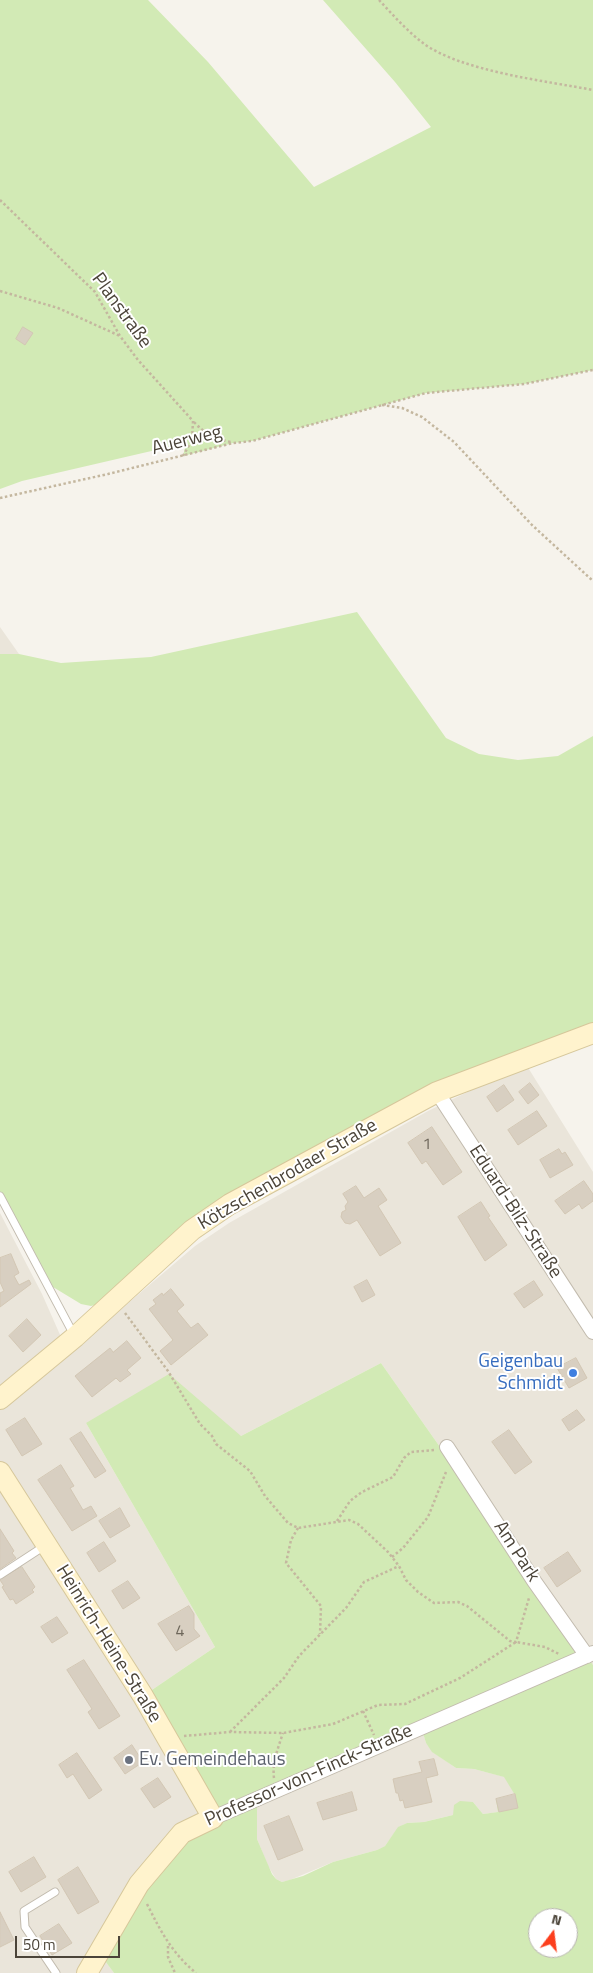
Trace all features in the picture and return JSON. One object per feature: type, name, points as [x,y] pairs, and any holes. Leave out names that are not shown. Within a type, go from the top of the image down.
[{"type":"street","name":"Kötzschenbrodaer Straße","points":[[0,1399],[75,1338],[192,1230],[230,1204],[437,1092],[593,1033]]},
{"type":"street","name":"Eduard-Bilz-Straße","points":[[437,1092],[593,1332]]},
{"type":"street","name":"Am Park","points":[[447,1447],[534,1581],[590,1655]]},
{"type":"street","name":"Heinrich-Heine-Straße","points":[[0,1472],[143,1696],[213,1818]]},
{"type":"street","name":"Professor-von-Finck-Straße","points":[[87,1973],[138,1884],[182,1833],[279,1789],[590,1655]]},
{"type":"lane","points":[[0,1196],[75,1338]]},
{"type":"lane","points":[[0,1575],[46,1544]]},
{"type":"lane","points":[[54,1892],[29,1906],[24,1911],[23,1918],[25,1927],[56,1973]]},
{"type":"path","points":[[379,0],[424,44],[441,54],[481,67],[593,90]]},
{"type":"path","name":"Planstraße","points":[[0,200],[95,292],[120,336],[138,360],[203,432],[216,439],[233,443]]},
{"type":"path","points":[[0,291],[58,308],[120,336]]},
{"type":"path","name":"Auerweg","points":[[0,498],[233,443],[252,442],[426,393],[524,384],[593,370]]},
{"type":"path","points":[[380,405],[402,408],[422,418],[454,442],[532,525],[593,581]]},
{"type":"path","points":[[183,456],[192,440],[193,421]]},
{"type":"path","points":[[116,1300],[168,1371],[200,1424],[212,1436],[216,1444],[250,1472],[278,1514],[288,1523],[298,1528],[349,1520],[358,1524],[392,1557],[406,1580],[426,1597],[434,1602],[458,1602],[467,1606],[510,1640],[530,1643],[557,1652],[568,1664]]},
{"type":"path","points":[[337,1521],[350,1501],[362,1492],[393,1477],[404,1458],[411,1452],[447,1447]]},
{"type":"path","points":[[392,1557],[403,1548],[428,1517],[444,1474],[457,1462]]},
{"type":"path","points":[[298,1528],[291,1540],[286,1563],[321,1606],[320,1634]]},
{"type":"path","points":[[230,1732],[284,1678],[299,1656],[346,1608],[364,1582],[399,1566]]},
{"type":"path","points":[[168,1740],[184,1736],[230,1732],[283,1734],[333,1724],[378,1705],[405,1704],[460,1678],[516,1642],[534,1581]]},
{"type":"path","points":[[364,1711],[379,1746]]},
{"type":"path","points":[[279,1789],[273,1777],[283,1734]]},
{"type":"path","points":[[138,1884],[168,1945],[181,1961],[196,1973]]},
{"type":"path","points":[[168,1945],[168,1957],[176,1973]]},
{"type":"shaded area","points":[[0,627],[19,654],[0,654]]},
{"type":"shaded area","points":[[527,1066],[593,1172],[593,1665],[381,1363],[241,1436],[86,1423],[215,1647],[143,1696],[213,1818],[99,1953],[114,1973],[0,1973],[0,1213],[42,1294],[61,1337],[71,1352],[195,1246],[229,1223],[428,1111],[501,1076]]},
{"type":"shaded area","points":[[423,1732],[426,1743],[433,1752],[456,1768],[474,1769],[505,1777],[515,1794],[499,1812],[483,1814],[473,1802],[453,1815],[424,1822],[407,1823],[399,1827],[385,1846],[377,1850],[333,1862],[290,1880],[282,1882],[276,1879],[268,1866],[257,1839],[257,1802]]},
{"type":"green space","points":[[0,0],[148,0],[208,62],[314,187],[431,127],[395,82],[323,0],[593,0],[593,370],[524,384],[426,393],[252,441],[233,443],[183,456],[186,443],[22,481],[0,489]]},
{"type":"green space","points":[[357,612],[446,738],[479,754],[518,760],[558,756],[593,736],[593,1027],[286,1168],[99,1304],[91,1306],[81,1304],[53,1287],[0,1192],[0,654],[19,654],[61,663],[151,657]]},
{"type":"green space","points":[[381,1363],[593,1665],[593,1973],[114,1973],[99,1953],[141,1882],[213,1818],[143,1696],[215,1647],[86,1423],[169,1374],[241,1436]],"holes":[[[423,1733],[426,1743],[432,1752],[456,1768],[474,1769],[504,1777],[515,1795],[496,1799],[498,1812],[483,1814],[473,1802],[460,1801],[454,1805],[453,1815],[424,1822],[407,1823],[398,1827],[385,1846],[377,1850],[333,1862],[303,1876],[282,1882],[276,1879],[257,1839],[257,1802]]]},
{"type":"building","points":[[23,327],[33,333],[25,345],[16,339]]},
{"type":"building","points":[[530,1083],[539,1095],[528,1104],[519,1092]]},
{"type":"building","points":[[504,1085],[514,1100],[497,1112],[487,1097]]},
{"type":"building","points":[[537,1111],[547,1126],[518,1145],[508,1130]]},
{"type":"building","points":[[432,1127],[462,1172],[443,1185],[426,1161],[422,1164],[408,1143]]},
{"type":"building","points":[[559,1149],[562,1154],[565,1152],[573,1165],[550,1178],[540,1160]]},
{"type":"building","points":[[584,1181],[593,1194],[593,1201],[582,1209],[579,1204],[565,1214],[555,1201]]},
{"type":"building","points":[[356,1186],[364,1198],[379,1188],[387,1200],[378,1206],[401,1243],[380,1256],[357,1220],[350,1224],[345,1223],[341,1217],[342,1212],[346,1210],[345,1206],[348,1202],[343,1194]]},
{"type":"building","points":[[481,1202],[490,1216],[488,1217],[507,1245],[485,1261],[458,1217]]},
{"type":"building","points":[[11,1254],[19,1273],[14,1276],[19,1285],[29,1280],[31,1284],[0,1307],[0,1293],[4,1291],[0,1282],[0,1258]]},
{"type":"building","points":[[367,1280],[375,1295],[362,1302],[354,1287]]},
{"type":"building","points":[[534,1281],[543,1295],[524,1308],[514,1294]]},
{"type":"building","points":[[171,1289],[184,1305],[177,1311],[191,1328],[198,1323],[208,1335],[171,1365],[160,1351],[173,1340],[149,1309],[156,1304],[153,1300]]},
{"type":"building","points":[[27,1319],[41,1335],[23,1352],[9,1336]]},
{"type":"building","points":[[127,1341],[141,1358],[127,1370],[131,1374],[120,1382],[116,1378],[92,1397],[75,1376],[110,1348],[113,1352]]},
{"type":"building","points":[[576,1358],[587,1378],[569,1388],[557,1368]]},
{"type":"building","points":[[577,1410],[585,1420],[569,1431],[562,1420]]},
{"type":"building","points":[[25,1418],[42,1444],[22,1456],[6,1430]]},
{"type":"building","points":[[509,1430],[532,1462],[515,1474],[492,1442]]},
{"type":"building","points":[[81,1432],[106,1471],[95,1478],[70,1439]]},
{"type":"building","points":[[61,1465],[74,1486],[70,1488],[83,1510],[91,1506],[97,1516],[72,1531],[38,1480]]},
{"type":"building","points":[[120,1508],[130,1526],[110,1538],[99,1521]]},
{"type":"building","points":[[0,1529],[14,1551],[12,1553],[16,1558],[0,1569]]},
{"type":"building","points":[[104,1542],[116,1561],[99,1572],[87,1553]]},
{"type":"building","points":[[568,1552],[581,1571],[557,1587],[544,1568]]},
{"type":"building","points":[[22,1567],[35,1587],[32,1590],[34,1592],[16,1604],[13,1599],[10,1600],[0,1580]]},
{"type":"building","points":[[128,1581],[140,1598],[123,1609],[112,1591]]},
{"type":"building","points":[[189,1606],[194,1614],[194,1629],[200,1636],[176,1651],[158,1624]]},
{"type":"building","points":[[57,1617],[68,1633],[52,1643],[41,1627]]},
{"type":"building","points":[[84,1660],[120,1716],[99,1729],[88,1712],[92,1709],[67,1670]]},
{"type":"building","name":"Ev. Gemeindehaus","points":[[132,1745],[143,1762],[125,1774],[114,1758]]},
{"type":"building","points":[[77,1753],[102,1790],[89,1799],[73,1774],[67,1778],[59,1765]]},
{"type":"building","points":[[434,1759],[438,1775],[426,1778],[432,1802],[405,1808],[403,1800],[400,1801],[398,1793],[396,1793],[393,1779],[422,1772],[419,1762]]},
{"type":"building","points":[[158,1778],[171,1797],[154,1808],[141,1789]]},
{"type":"building","points":[[352,1792],[357,1810],[323,1820],[317,1803]]},
{"type":"building","points":[[515,1794],[518,1808],[499,1812],[496,1799]]},
{"type":"building","points":[[289,1816],[303,1850],[278,1860],[264,1826]]},
{"type":"building","points":[[34,1857],[46,1877],[21,1892],[9,1872]]},
{"type":"building","points":[[78,1867],[99,1902],[78,1914],[58,1880]]},
{"type":"building","points":[[0,1912],[14,1940],[0,1947]]},
{"type":"building","points":[[59,1924],[72,1943],[52,1955],[40,1936]]},
{"type":"place","name":"Geigenbau Schmidt","points":[[573,1373]]},
{"type":"place","name":"Ev. Gemeindehaus","points":[[129,1760]]}]
